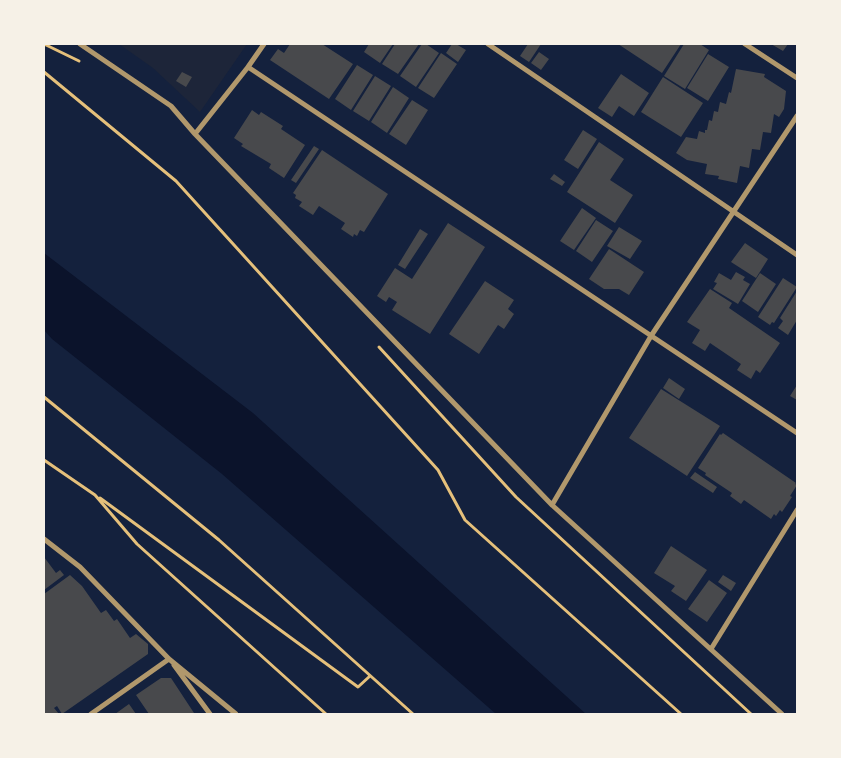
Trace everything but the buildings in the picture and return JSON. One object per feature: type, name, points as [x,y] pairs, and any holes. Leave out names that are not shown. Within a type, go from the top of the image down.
[{"type":"street","points":[[80,44],[171,106],[195,134],[552,505],[782,714]]},
{"type":"street","points":[[195,134],[248,68],[264,44]]},
{"type":"street","points":[[488,44],[797,255]]},
{"type":"street","points":[[745,44],[797,78]]},
{"type":"street","points":[[248,68],[797,433]]},
{"type":"street","points":[[552,505],[651,336],[797,116]]},
{"type":"street","points":[[711,649],[797,510]]},
{"type":"street","points":[[44,539],[80,566],[169,659],[236,714]]},
{"type":"street","points":[[91,714],[169,659]]},
{"type":"street","points":[[169,659],[210,714]]},
{"type":"path","points":[[44,72],[176,181],[438,470],[465,520],[681,714]]},
{"type":"path","points":[[44,397],[219,540],[412,714]]},
{"type":"path","points":[[44,460],[95,495],[358,687],[370,676]]},
{"type":"path","points":[[95,495],[137,544],[326,714]]},
{"type":"shaded area","points":[[119,44],[247,44],[200,112],[153,68]]},
{"type":"shaded area","points":[[44,253],[253,413],[586,714],[496,714],[222,474],[52,339],[44,330]]}]
